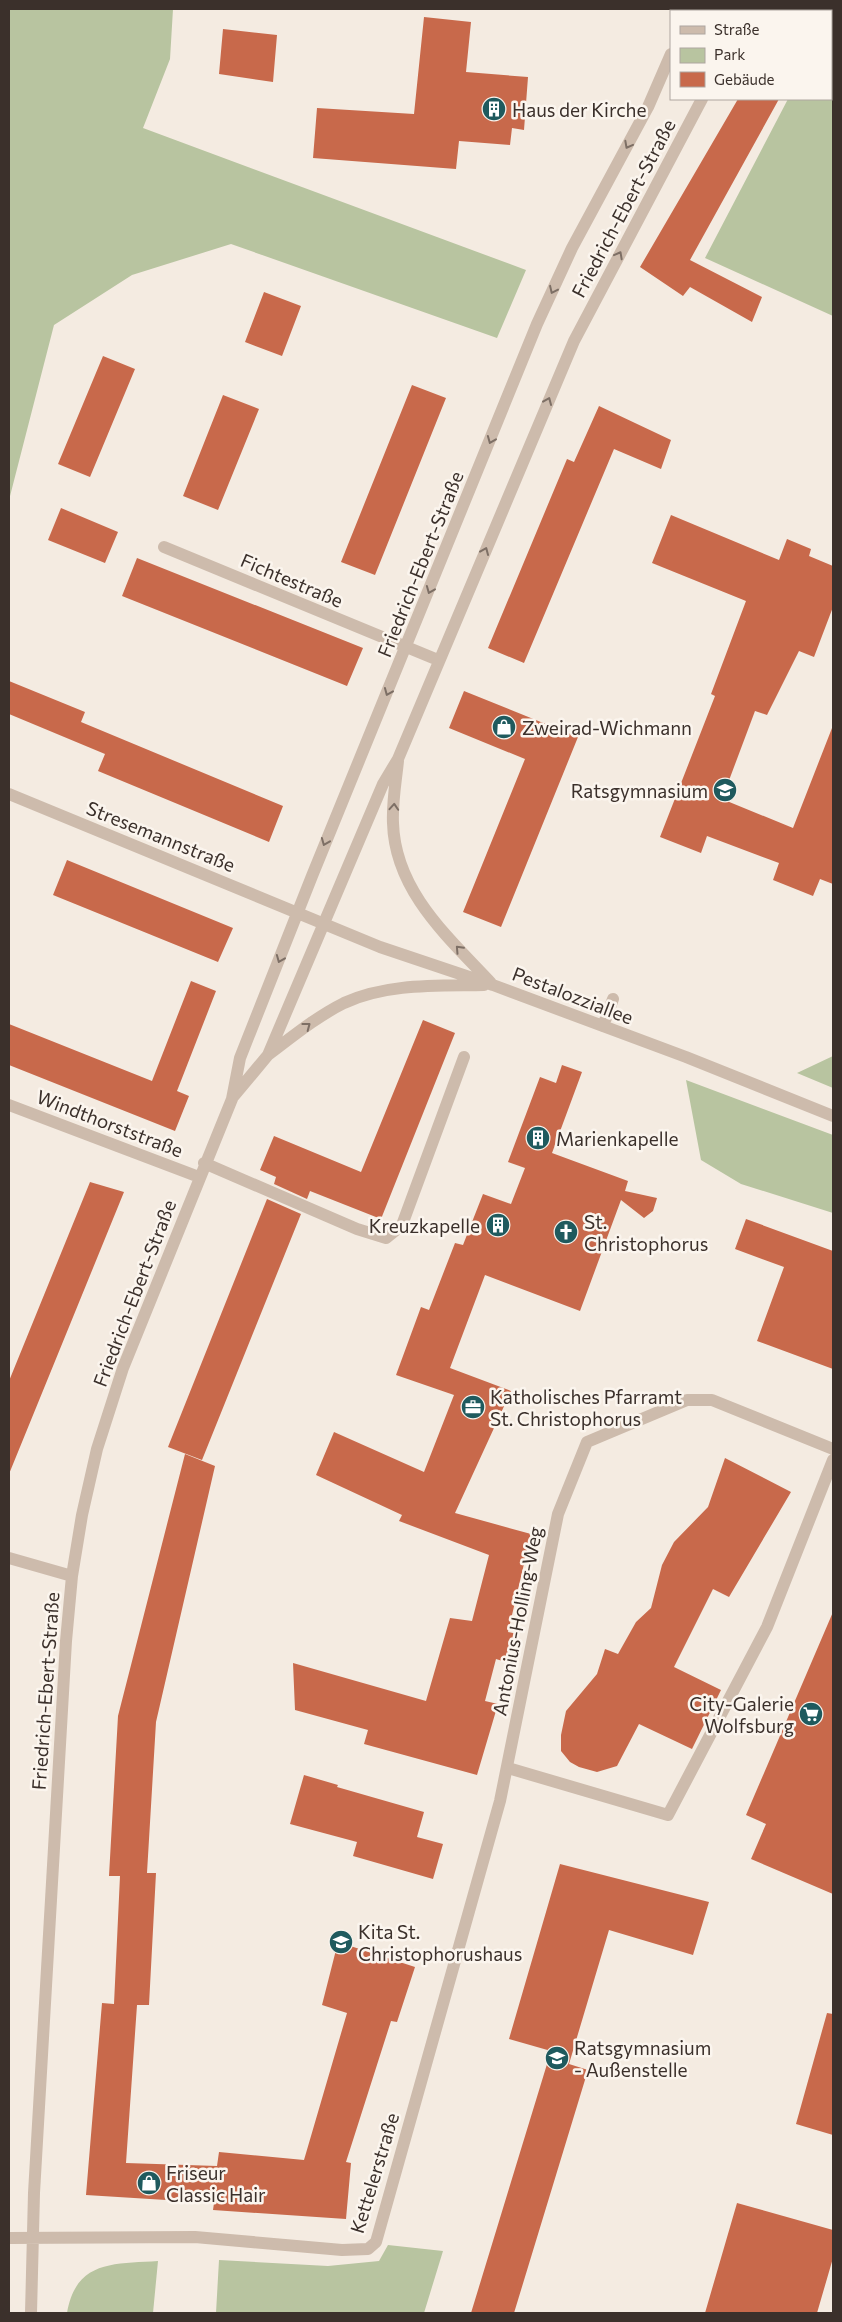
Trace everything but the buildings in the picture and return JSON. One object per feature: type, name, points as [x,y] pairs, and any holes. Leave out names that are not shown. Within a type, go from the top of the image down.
[{"type":"street","name":"Friedrich-Ebert-Straße","points":[[31,2313],[33,2238],[53,1866],[72,1576],[97,1449],[117,1386],[204,1163],[232,1099],[240,1058],[537,324],[572,248],[648,107],[670,56]]},
{"type":"street","name":"Friedrich-Ebert-Straße","points":[[232,1099],[268,1056],[383,784],[398,759],[438,660],[574,341],[701,100]]},
{"type":"street","name":"Fichtestraße","points":[[164,547],[438,660]]},
{"type":"street","points":[[398,759],[393,823],[397,854],[404,874],[429,917],[493,985]]},
{"type":"street","name":"Stresemannstraße","points":[[9,794],[298,914]]},
{"type":"street","name":"Pestalozziallee","points":[[298,914],[380,947],[493,985],[603,1026],[833,1116]]},
{"type":"street","points":[[268,1056],[317,1019],[345,1003],[377,992],[410,987],[493,985]]},
{"type":"street","points":[[603,1026],[613,999]]},
{"type":"street","points":[[204,1163],[357,1229],[386,1238],[402,1225],[464,1057]]},
{"type":"street","name":"Windthorststraße","points":[[9,1104],[199,1176]]},
{"type":"street","name":"Antonius-Holling-Weg","points":[[497,1811],[508,1768],[558,1514],[587,1442],[687,1400],[712,1400],[833,1449]]},
{"type":"street","points":[[508,1768],[668,1815],[767,1627],[833,1460]]},
{"type":"street","points":[[9,1558],[72,1576]]},
{"type":"street","name":"Kettelerstraße","points":[[9,2238],[195,2237],[342,2250],[368,2249],[376,2242],[497,1811]]},
{"type":"green space","points":[[9,9],[173,9],[170,59],[143,128],[526,270],[497,338],[231,244],[132,275],[54,325],[9,500]]},
{"type":"green space","points":[[832,25],[833,316],[705,258],[787,100],[832,100]]},
{"type":"green space","points":[[833,1056],[833,1088],[797,1073]]},
{"type":"green space","points":[[686,1080],[833,1135],[833,1213],[741,1184],[701,1160]]},
{"type":"green space","points":[[388,2245],[443,2251],[424,2313],[216,2313],[219,2260],[328,2266],[379,2261]]},
{"type":"green space","points":[[158,2261],[153,2313],[67,2313],[72,2296],[79,2283],[88,2274],[99,2268],[112,2265]]},
{"type":"place","name":"Haus der Kirche","points":[[494,109]]},
{"type":"place","name":"Zweirad-Wichmann","points":[[504,727]]},
{"type":"place","name":"Ratsgymnasium","points":[[725,790]]},
{"type":"place","name":"Marienkapelle","points":[[538,1138]]},
{"type":"place","name":"Kreuzkapelle","points":[[498,1225]]},
{"type":"place","name":"St. Christophorus","points":[[566,1232]]},
{"type":"place","name":"Katholisches Pfarramt St. Christophorus","points":[[473,1407]]},
{"type":"place","name":"City-Galerie Wolfsburg","points":[[811,1714]]},
{"type":"place","name":"Kita St. Christophorushaus","points":[[341,1942]]},
{"type":"place","name":"Ratsgymnasium - Außenstelle","points":[[557,2058]]},
{"type":"place","name":"Friseur Classic Hair","points":[[149,2183]]}]
